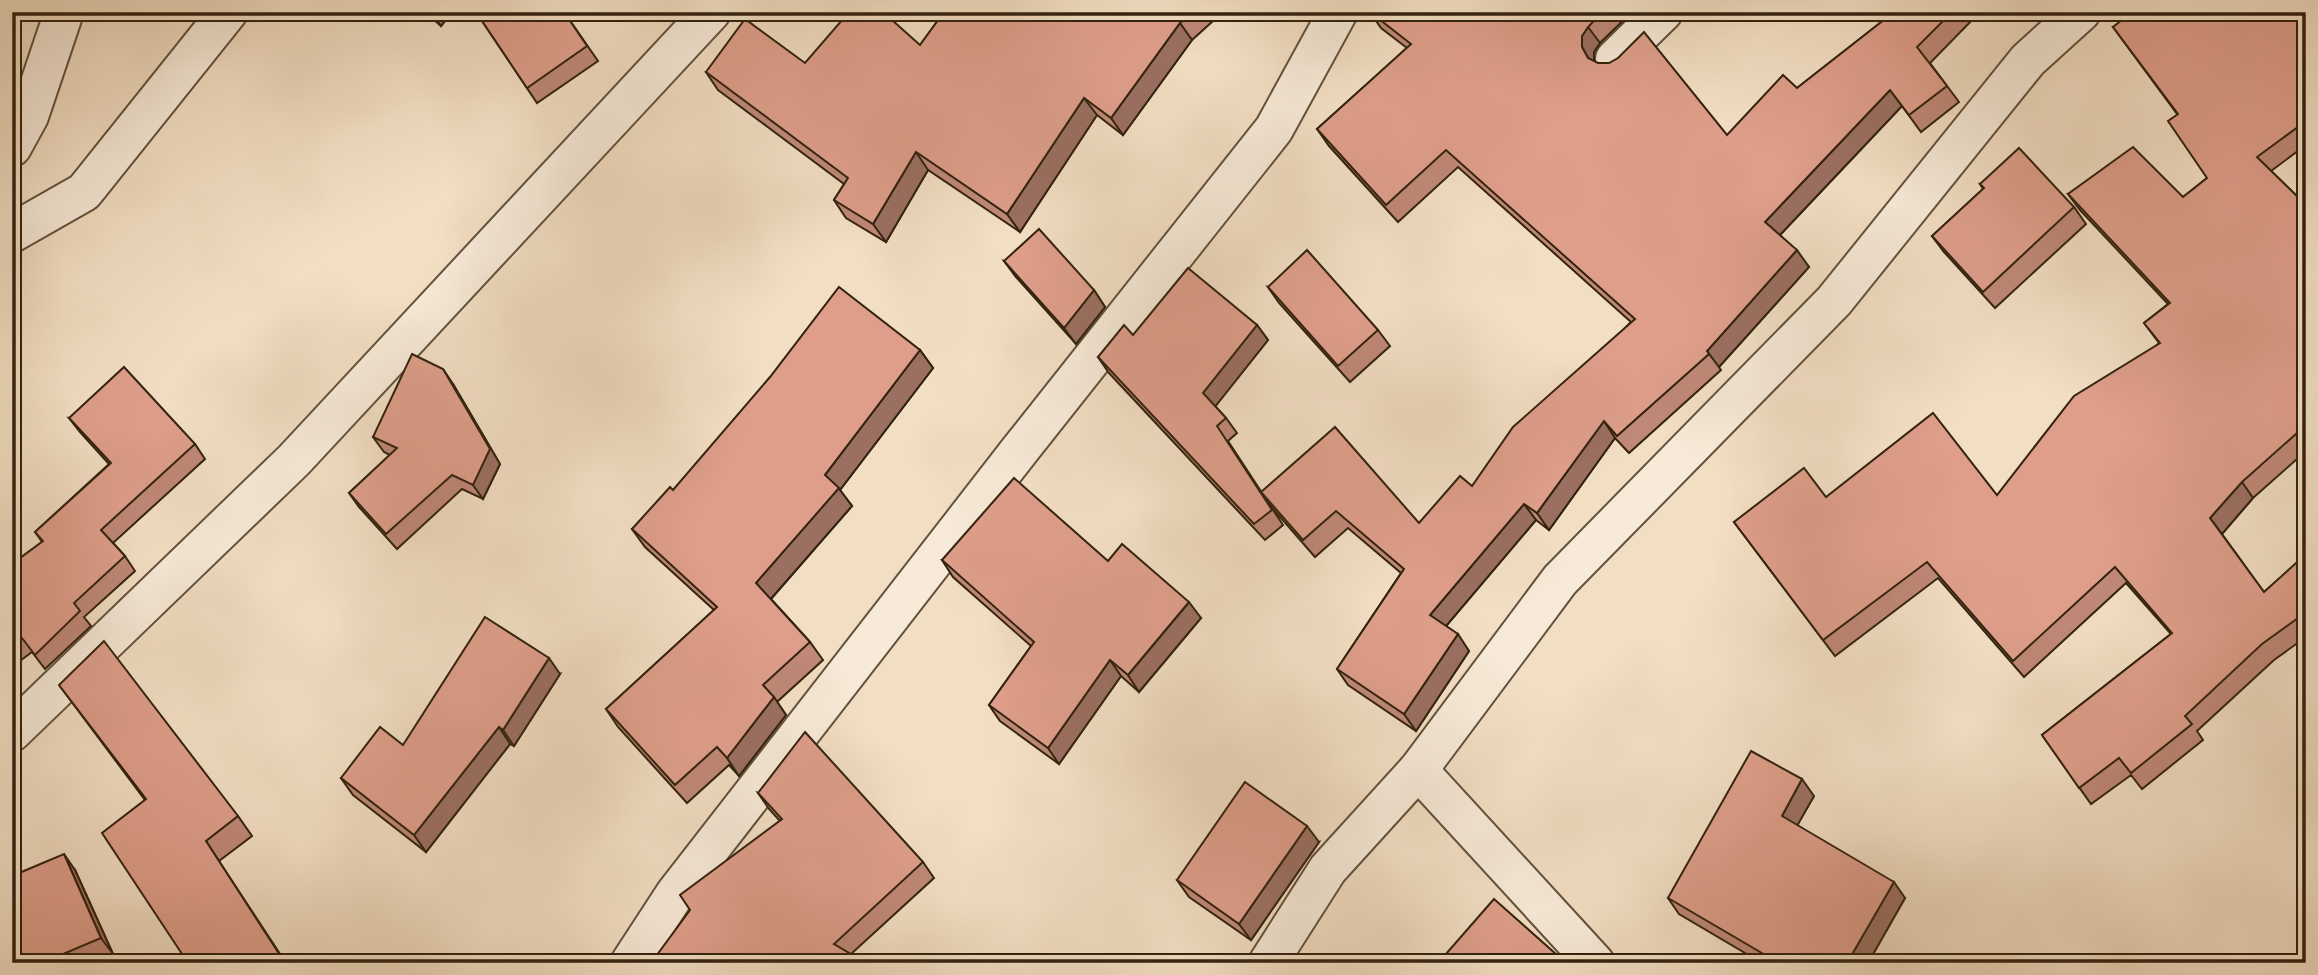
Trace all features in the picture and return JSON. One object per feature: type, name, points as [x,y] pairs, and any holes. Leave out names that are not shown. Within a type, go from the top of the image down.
[{"type":"street","points":[[12,147],[29,116],[64,12]]},
{"type":"street","points":[[12,233],[83,192],[228,12]]},
{"type":"street","points":[[12,732],[294,460],[711,12]]},
{"type":"street","points":[[630,963],[675,894],[1274,128],[1338,12]]},
{"type":"street","points":[[1615,59],[1663,12]]},
{"type":"street","points":[[1268,963],[1328,869],[1418,770],[1560,580],[1834,301],[2028,60],[2081,12]]},
{"type":"street","points":[[1418,770],[1595,963]]},
{"type":"building","points":[[476,12],[564,12],[587,46],[527,88]]},
{"type":"building","points":[[849,12],[883,12],[920,45],[944,12],[1191,12],[1180,23],[1111,118],[1084,98],[1007,214],[916,152],[873,224],[834,200],[848,178],[706,72],[745,19],[805,63]]},
{"type":"building","points":[[1370,12],[1602,12],[1582,36],[1582,47],[1588,58],[1598,63],[1609,63],[1618,58],[1644,32],[1727,135],[1783,75],[1797,88],[1894,12],[1952,12],[1917,47],[1947,86],[1909,115],[1890,90],[1765,222],[1797,250],[1707,351],[1709,354],[1617,436],[1604,421],[1537,513],[1524,504],[1430,615],[1458,634],[1404,714],[1337,669],[1404,569],[1336,511],[1303,540],[1261,492],[1335,427],[1419,523],[1460,476],[1472,486],[1513,427],[1635,319],[1446,150],[1386,205],[1317,129],[1411,44]]},
{"type":"building","points":[[2132,12],[2306,12],[2306,121],[2257,157],[2306,205],[2306,425],[2242,482],[2210,518],[2264,592],[2306,556],[2306,626],[2298,618],[2262,644],[2185,716],[2192,724],[2131,773],[2119,758],[2079,788],[2042,735],[2172,633],[2115,567],[2013,661],[1927,562],[1823,640],[1734,522],[1804,468],[1826,497],[1933,413],[1997,495],[2074,396],[2160,343],[2144,323],[2170,303],[2068,194],[2133,147],[2183,197],[2207,178],[2168,121],[2178,114],[2113,27]]},
{"type":"building","points":[[2019,148],[2074,207],[1983,292],[1932,236],[1984,188],[1980,184]]},
{"type":"building","points":[[1039,229],[1094,290],[1064,328],[1004,261]]},
{"type":"building","points":[[1307,250],[1378,330],[1338,366],[1268,287]]},
{"type":"building","points":[[1188,268],[1257,325],[1203,393],[1226,418],[1217,426],[1272,510],[1254,524],[1098,357],[1124,325],[1133,335]]},
{"type":"building","points":[[839,287],[920,350],[825,475],[839,488],[756,583],[810,642],[763,685],[774,697],[727,758],[717,747],[675,785],[606,709],[717,607],[632,529],[670,487],[673,490],[770,377]]},
{"type":"building","points":[[412,354],[443,369],[490,449],[473,485],[452,475],[386,534],[349,493],[397,448],[373,437]]},
{"type":"building","points":[[124,367],[195,444],[101,530],[125,556],[74,603],[80,611],[35,655],[22,638],[12,645],[12,564],[43,541],[35,532],[111,463],[69,418]]},
{"type":"building","points":[[1014,478],[1108,561],[1122,544],[1189,602],[1128,675],[1110,660],[1048,748],[989,705],[1034,642],[942,560]]},
{"type":"building","points":[[485,617],[549,658],[503,730],[499,727],[414,835],[341,778],[380,727],[403,745]]},
{"type":"building","points":[[104,641],[238,816],[206,841],[285,963],[188,963],[102,833],[146,799],[59,685]]},
{"type":"building","points":[[805,732],[923,862],[834,944],[866,963],[651,963],[690,910],[680,895],[782,819],[758,793]]},
{"type":"building","points":[[1751,751],[1802,779],[1782,816],[1894,882],[1847,963],[1779,963],[1668,898]]},
{"type":"building","points":[[1245,782],[1307,826],[1239,924],[1177,880]]},
{"type":"building","points":[[64,854],[101,938],[42,963],[12,963],[12,876]]},
{"type":"building","points":[[1494,899],[1566,963],[1438,963]]}]
